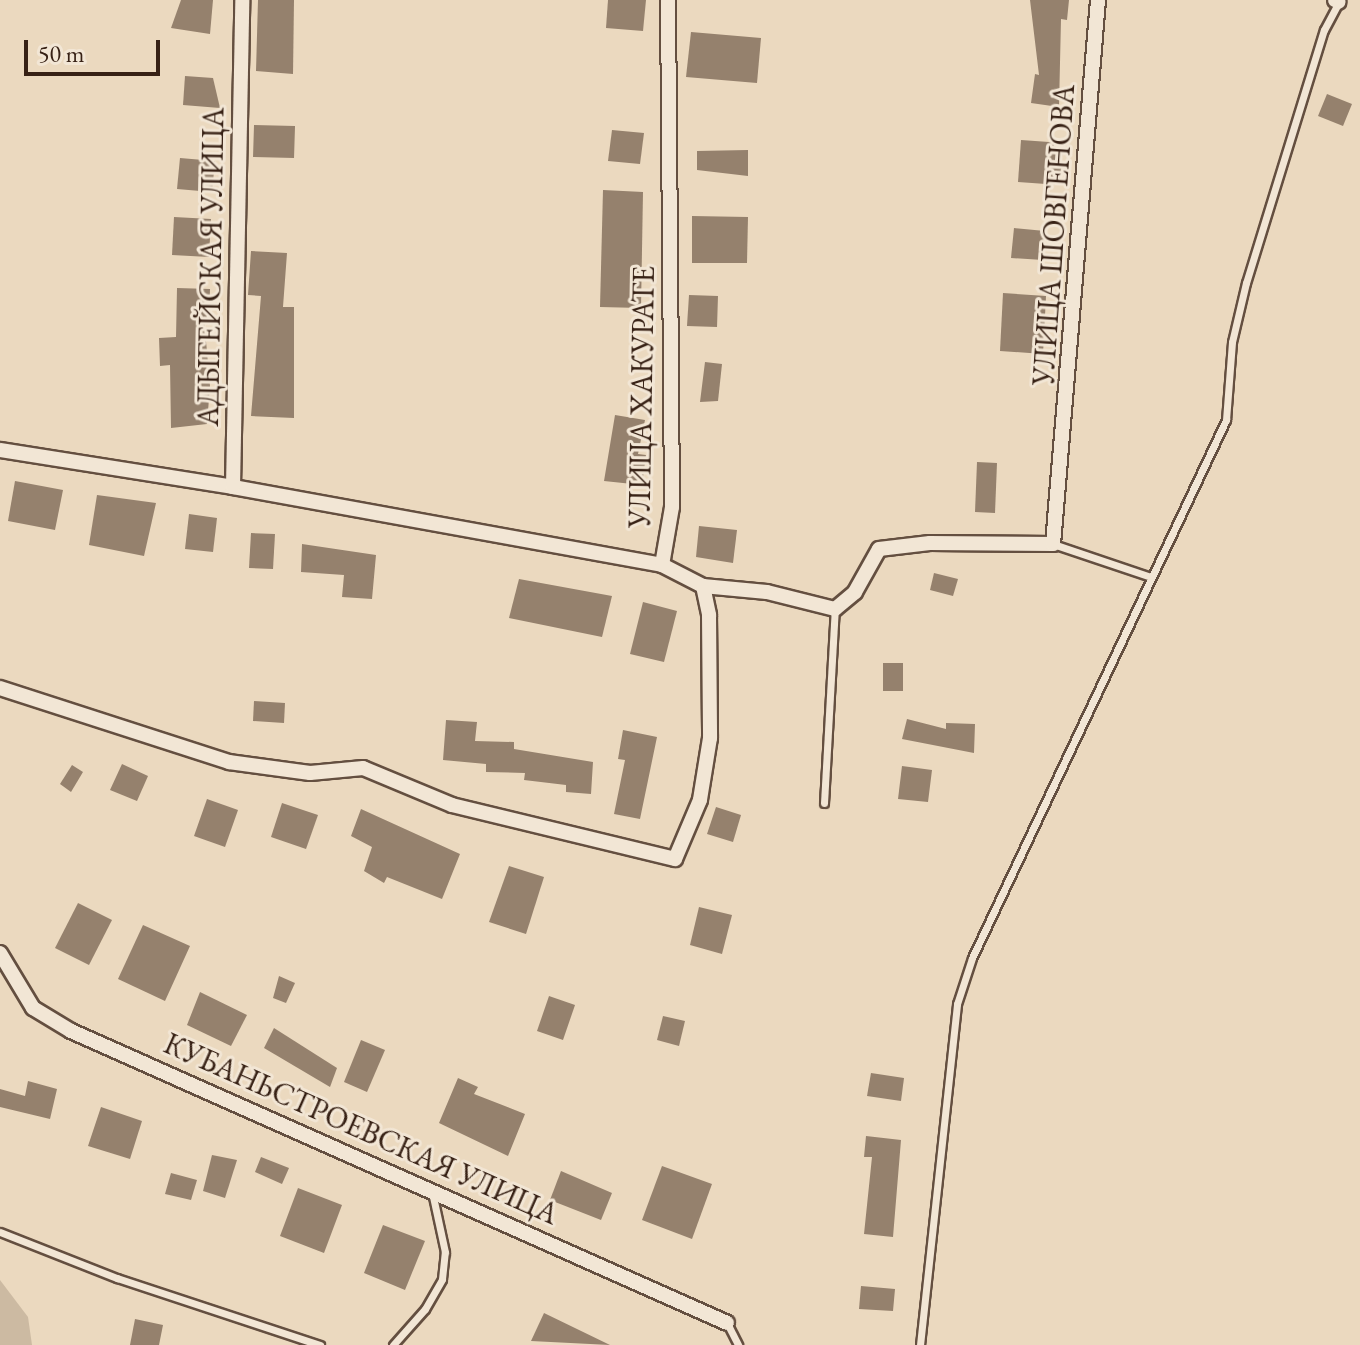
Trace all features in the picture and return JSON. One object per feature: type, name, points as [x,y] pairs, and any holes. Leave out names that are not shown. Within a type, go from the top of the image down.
[{"type":"street","name":"АДЫГЕЙСКАЯ УЛИЦА","points":[[233,487],[242,0]]},
{"type":"street","name":"УЛИЦА ХАКУРАТЕ","points":[[668,0],[672,507],[662,565],[703,586]]},
{"type":"street","name":"УЛИЦА ШОВГЕНОВА","points":[[1053,544],[1062,473],[1098,0]]},
{"type":"street","points":[[0,450],[233,487],[662,565]]},
{"type":"street","points":[[0,688],[229,762],[310,773],[363,768],[452,805],[675,859],[700,800],[710,738],[709,615],[703,586],[767,592],[835,609],[855,592],[879,549],[930,543],[1053,544]]},
{"type":"street","name":"КУБАНЬСТРОЕВСКАЯ УЛИЦА","points":[[0,953],[33,1008],[71,1031],[430,1186],[727,1323]]},
{"type":"lane","points":[[920,1345],[957,1004],[972,958],[1226,420],[1232,342],[1246,283],[1324,30],[1338,1]]},
{"type":"lane","points":[[1053,544],[1151,577]]},
{"type":"lane","points":[[824,803],[835,609]]},
{"type":"lane","points":[[393,1345],[425,1309],[442,1279],[445,1252],[430,1186]]},
{"type":"lane","points":[[0,1232],[117,1278],[320,1345]]},
{"type":"lane","points":[[727,1323],[738,1345]]},
{"type":"shaded area","points":[[0,1280],[28,1317],[32,1345],[0,1345]]},
{"type":"building","points":[[181,0],[213,0],[210,34],[171,28]]},
{"type":"building","points":[[258,0],[294,0],[293,74],[256,71]]},
{"type":"building","points":[[608,0],[646,0],[643,31],[606,28]]},
{"type":"building","points":[[1030,0],[1069,0],[1067,20],[1061,19],[1059,107],[1031,103],[1035,74],[1039,75]]},
{"type":"building","points":[[691,32],[761,38],[757,83],[686,77]]},
{"type":"building","points":[[185,76],[213,78],[220,108],[183,105]]},
{"type":"building","points":[[1327,94],[1352,104],[1343,126],[1318,116]]},
{"type":"building","points":[[254,125],[295,126],[294,158],[253,157]]},
{"type":"building","points":[[612,130],[644,133],[640,164],[608,161]]},
{"type":"building","points":[[1021,140],[1063,143],[1060,185],[1018,182]]},
{"type":"building","points":[[748,150],[748,176],[697,170],[697,151]]},
{"type":"building","points":[[180,158],[215,161],[212,192],[177,189]]},
{"type":"building","points":[[603,190],[643,192],[641,308],[600,307]]},
{"type":"building","points":[[692,216],[748,217],[747,263],[692,263]]},
{"type":"building","points":[[174,217],[211,219],[209,257],[172,255]]},
{"type":"building","points":[[1014,228],[1045,231],[1043,260],[1011,258]]},
{"type":"building","points":[[251,251],[287,253],[283,307],[294,307],[294,418],[251,416],[261,296],[248,295]]},
{"type":"building","points":[[177,288],[210,289],[209,318],[204,318],[210,386],[207,424],[171,428],[170,365],[160,366],[159,338],[176,337]]},
{"type":"building","points":[[1003,293],[1046,296],[1043,354],[1000,351]]},
{"type":"building","points":[[689,295],[718,296],[717,327],[687,326]]},
{"type":"building","points":[[705,362],[722,364],[718,401],[700,402]]},
{"type":"building","points":[[615,415],[645,420],[638,454],[646,455],[642,485],[604,481]]},
{"type":"building","points":[[977,462],[997,463],[995,513],[975,512]]},
{"type":"building","points":[[15,481],[63,490],[55,530],[8,521]]},
{"type":"building","points":[[97,495],[156,503],[144,556],[89,545]]},
{"type":"building","points":[[189,514],[217,518],[213,552],[185,549]]},
{"type":"building","points":[[699,526],[737,530],[733,563],[696,557]]},
{"type":"building","points":[[251,533],[275,534],[273,569],[249,568]]},
{"type":"building","points":[[302,544],[376,555],[372,599],[342,597],[344,575],[301,572]]},
{"type":"building","points":[[934,573],[958,579],[953,596],[930,590]]},
{"type":"building","points":[[519,579],[612,596],[602,637],[509,618]]},
{"type":"building","points":[[643,602],[677,611],[664,662],[630,654]]},
{"type":"building","points":[[883,663],[903,663],[903,691],[883,691]]},
{"type":"building","points":[[254,701],[285,703],[284,723],[253,721]]},
{"type":"building","points":[[907,719],[946,729],[946,723],[975,724],[974,753],[902,739]]},
{"type":"building","points":[[446,720],[477,722],[475,741],[514,742],[514,749],[593,762],[591,794],[566,792],[566,785],[524,780],[525,773],[486,772],[486,764],[443,760]]},
{"type":"building","points":[[623,730],[657,737],[640,819],[614,814],[625,760],[618,759]]},
{"type":"building","points":[[122,764],[148,776],[137,801],[110,790]]},
{"type":"building","points":[[72,765],[83,772],[71,792],[60,784]]},
{"type":"building","points":[[902,766],[932,770],[928,802],[898,799]]},
{"type":"building","points":[[207,799],[238,810],[225,847],[194,836]]},
{"type":"building","points":[[282,803],[318,815],[306,849],[271,837]]},
{"type":"building","points":[[716,807],[741,815],[733,842],[707,834]]},
{"type":"building","points":[[361,809],[460,854],[442,899],[387,877],[384,883],[364,871],[372,847],[351,836]]},
{"type":"building","points":[[509,866],[544,877],[526,934],[489,922]]},
{"type":"building","points":[[78,903],[112,920],[89,965],[55,948]]},
{"type":"building","points":[[699,907],[732,915],[722,954],[690,945]]},
{"type":"building","points":[[143,925],[190,946],[165,1001],[118,979]]},
{"type":"building","points":[[279,976],[295,983],[286,1003],[273,998]]},
{"type":"building","points":[[200,992],[247,1015],[231,1046],[187,1025]]},
{"type":"building","points":[[549,996],[575,1005],[563,1040],[537,1031]]},
{"type":"building","points":[[663,1016],[685,1021],[679,1046],[657,1040]]},
{"type":"building","points":[[274,1028],[337,1068],[330,1087],[264,1048]]},
{"type":"building","points":[[361,1040],[385,1050],[367,1092],[344,1082]]},
{"type":"building","points":[[871,1073],[904,1078],[901,1101],[867,1096]]},
{"type":"building","points":[[458,1078],[478,1087],[474,1094],[525,1114],[508,1156],[439,1123]]},
{"type":"building","points":[[28,1081],[57,1089],[50,1119],[0,1107],[0,1089],[25,1096]]},
{"type":"building","points":[[101,1107],[142,1121],[130,1159],[88,1146]]},
{"type":"building","points":[[866,1136],[901,1140],[893,1237],[864,1234],[872,1157],[864,1157]]},
{"type":"building","points":[[212,1155],[237,1160],[225,1198],[203,1191]]},
{"type":"building","points":[[261,1157],[289,1168],[282,1184],[255,1172]]},
{"type":"building","points":[[662,1166],[712,1184],[692,1239],[642,1220]]},
{"type":"building","points":[[561,1171],[612,1193],[601,1220],[550,1200]]},
{"type":"building","points":[[171,1173],[197,1180],[191,1200],[165,1194]]},
{"type":"building","points":[[298,1188],[342,1205],[324,1253],[280,1236]]},
{"type":"building","points":[[383,1225],[425,1241],[405,1290],[364,1273]]},
{"type":"building","points":[[861,1286],[895,1289],[893,1311],[859,1309]]},
{"type":"building","points":[[544,1313],[610,1345],[531,1341]]},
{"type":"building","points":[[135,1319],[163,1325],[159,1345],[130,1345]]}]
